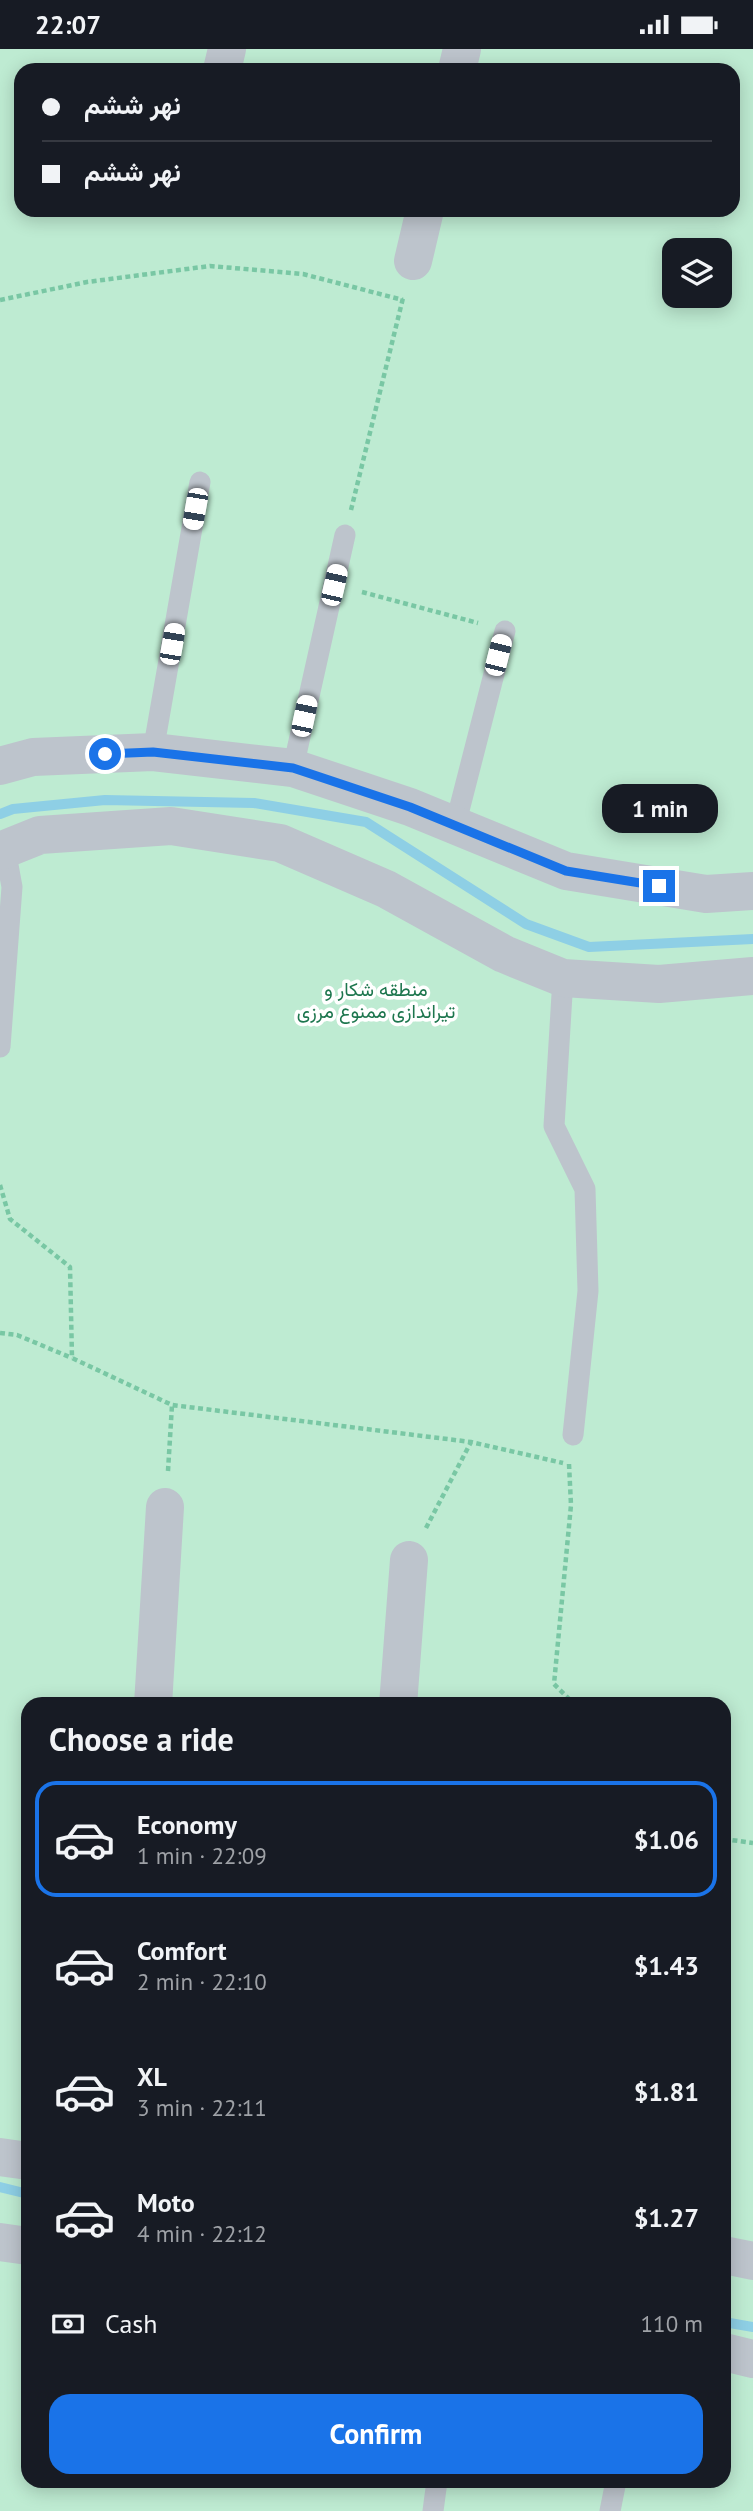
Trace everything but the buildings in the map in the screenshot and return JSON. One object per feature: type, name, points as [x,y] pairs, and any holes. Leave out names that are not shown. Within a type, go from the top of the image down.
[{"type":"street","points":[[413,261],[423,217]]},
{"type":"street","points":[[0,766],[33,757],[153,752],[293,768],[410,807],[566,871],[706,894],[753,891]]},
{"type":"street","points":[[2,850],[40,835],[171,827],[280,843],[386,888],[504,954],[563,978],[659,983],[753,977]]},
{"type":"street","points":[[153,1697],[165,1507]]},
{"type":"street","points":[[399,1697],[409,1560]]},
{"type":"street","points":[[0,2157],[21,2160]]},
{"type":"street","points":[[0,2242],[21,2245]]},
{"type":"street","points":[[731,2256],[753,2261]]},
{"type":"street","points":[[731,2354],[753,2360]]},
{"type":"lane","points":[[153,752],[200,482]]},
{"type":"lane","points":[[293,768],[345,535]]},
{"type":"lane","points":[[455,826],[505,631]]},
{"type":"lane","points":[[0,1047],[12,887],[2,850]]},
{"type":"lane","points":[[563,978],[554,1126],[585,1189],[588,1291],[573,1435]]},
{"type":"lane","points":[[433,2511],[436,2488]]},
{"type":"lane","points":[[610,2511],[615,2488]]},
{"type":"path","points":[[345,535],[413,261]]},
{"type":"path","points":[[0,300],[87,282],[211,266],[303,274],[402,300]]},
{"type":"path","points":[[334,585],[438,610],[505,631]]},
{"type":"path","points":[[0,1190],[10,1219],[70,1267],[72,1358]]},
{"type":"path","points":[[0,1333],[18,1335],[172,1405],[471,1442],[569,1464]]},
{"type":"path","points":[[165,1507],[172,1405]]},
{"type":"path","points":[[567,1697],[554,1684],[571,1505],[569,1464],[573,1435]]},
{"type":"path","points":[[409,1560],[471,1442]]},
{"type":"path","points":[[731,1840],[753,1843]]},
{"type":"green space","name":"منطقه شکار و تیراندازی ممنوع مرزی","points":[[0,49],[753,49],[753,2511],[0,2511]]},
{"type":"waterway","points":[[0,814],[13,809],[105,800],[254,803],[366,822],[526,924],[589,947],[753,939]]},
{"type":"waterway","points":[[0,2187],[21,2192]]},
{"type":"waterway","points":[[731,2323],[753,2327]]},
{"type":"route","points":[[105,754],[153,752],[293,768],[410,807],[566,871],[659,886]]}]
